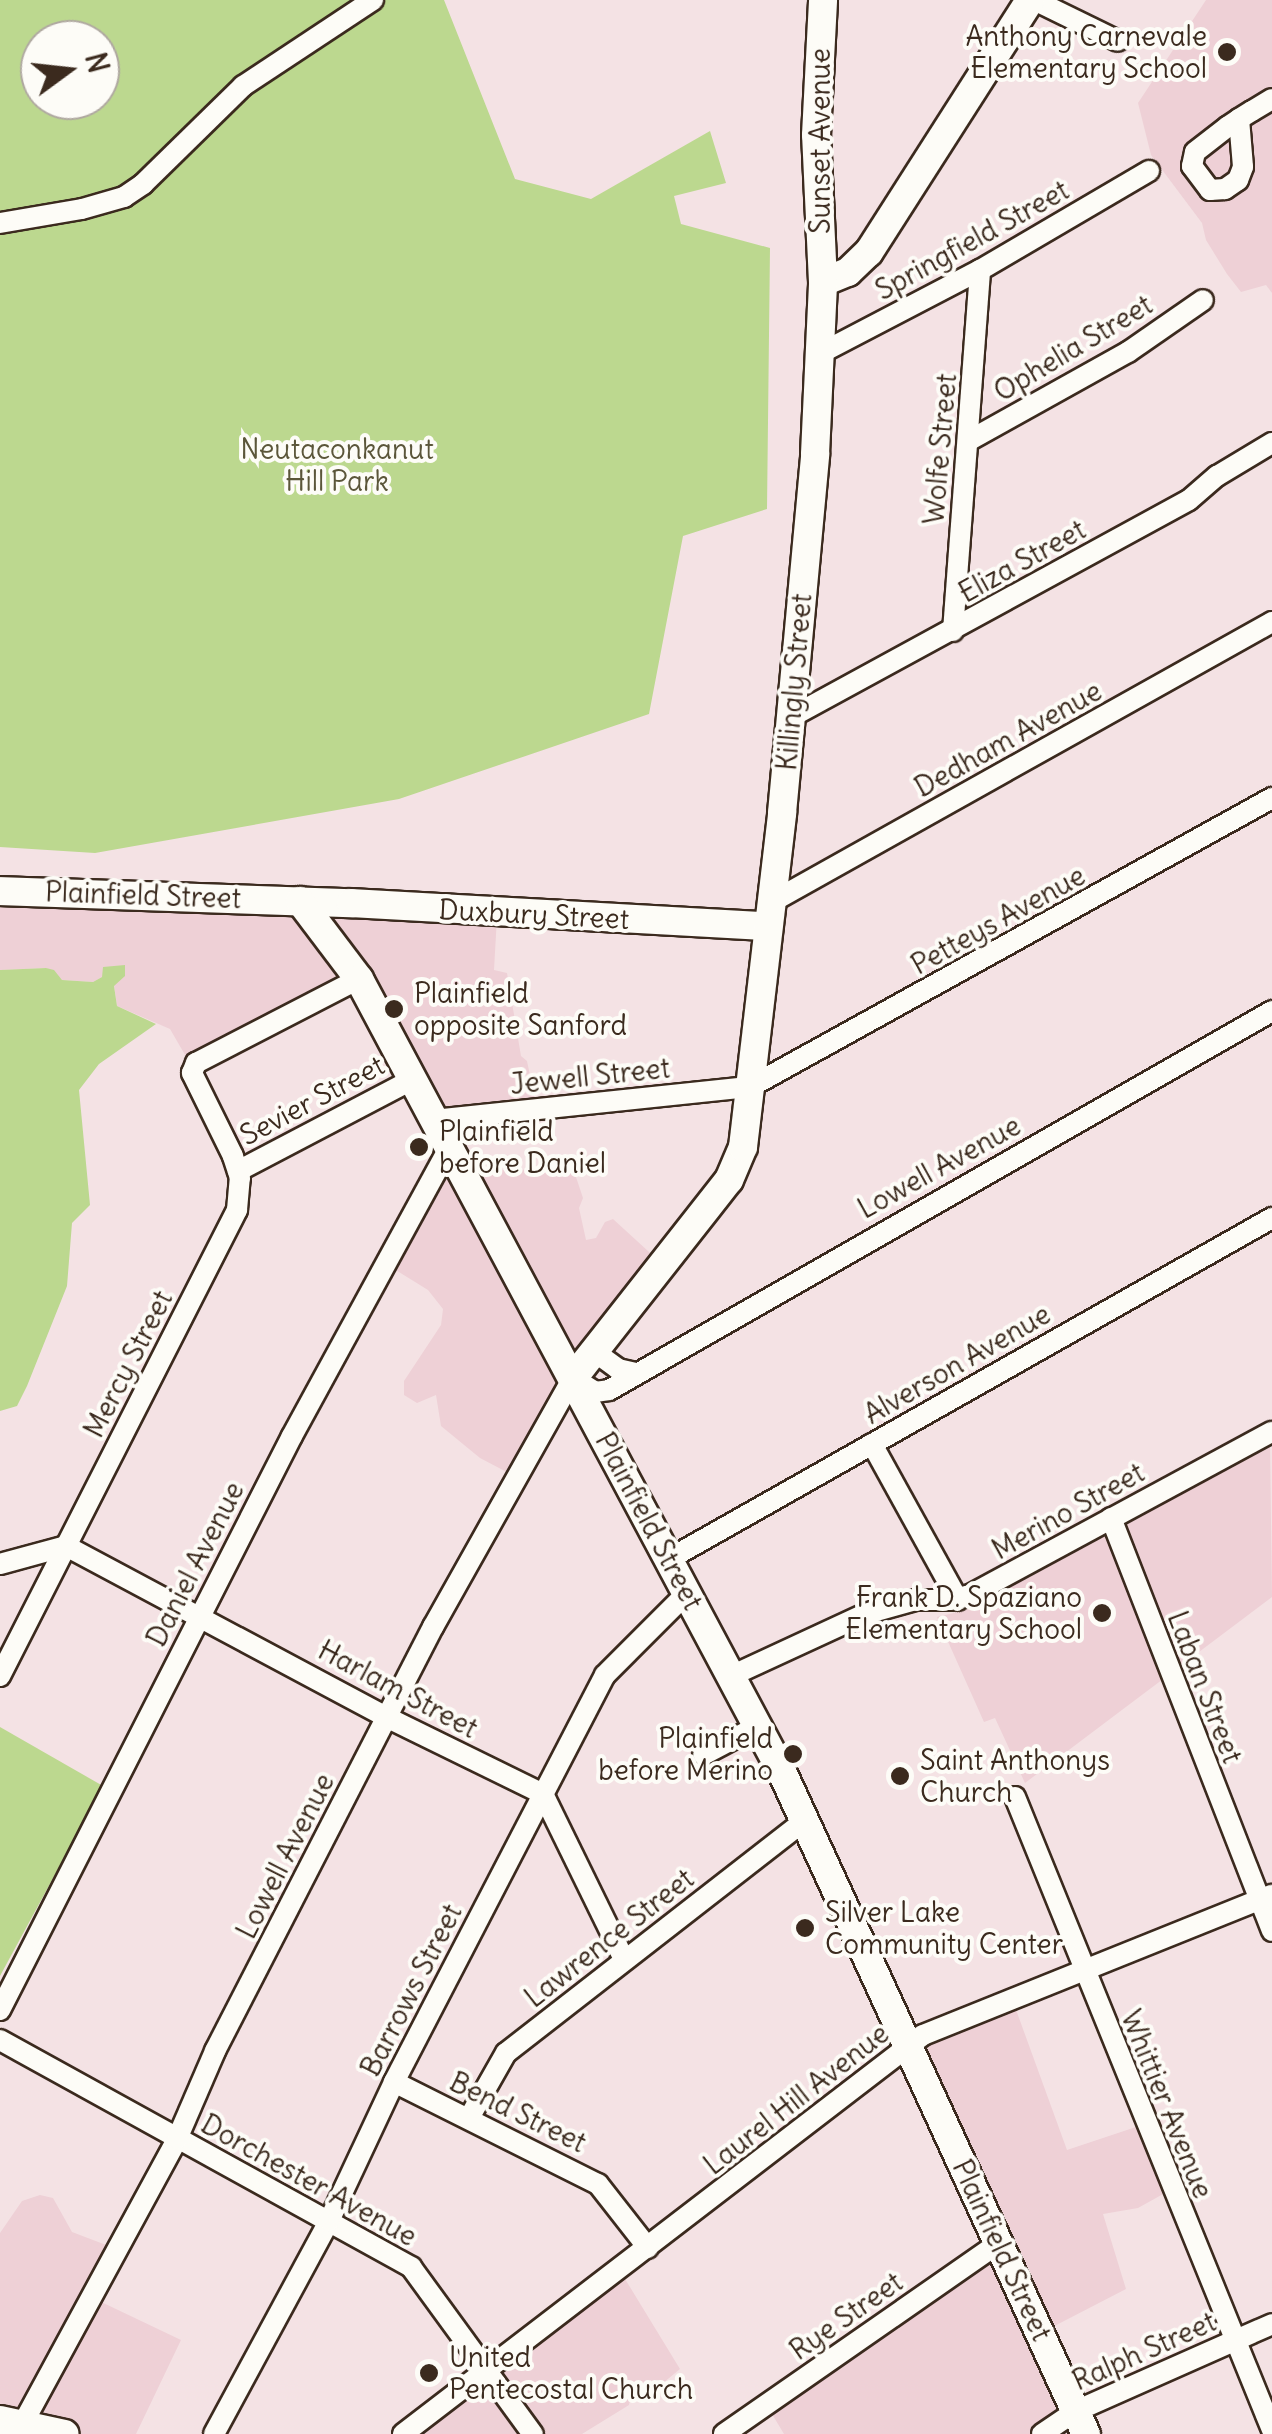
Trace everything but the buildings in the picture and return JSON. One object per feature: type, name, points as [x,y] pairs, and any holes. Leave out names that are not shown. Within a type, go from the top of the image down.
[{"type":"main road","name":"Sunset Avenue","points":[[823,0],[816,136],[823,282]]},
{"type":"main road","points":[[823,282],[848,272],[869,252],[1027,3]]},
{"type":"main road","name":"Killingly Street","points":[[573,1378],[729,1180],[743,1148],[791,717],[821,354],[823,282]]},
{"type":"main road","name":"Plainfield Street","points":[[0,891],[300,901],[359,979],[806,1820],[1081,2422]]},
{"type":"main road","name":"Duxbury Street","points":[[300,901],[769,915]]},
{"type":"main road","points":[[11,2423],[65,2434]]},
{"type":"street","points":[[0,222],[82,209],[124,197],[143,184],[243,86],[373,0]]},
{"type":"street","points":[[1027,3],[1118,41]]},
{"type":"street","points":[[1239,119],[1272,99]]},
{"type":"street","name":"Springfield Street","points":[[821,354],[980,270],[1148,171]]},
{"type":"street","name":"Wolfe Street","points":[[953,632],[980,270]]},
{"type":"street","name":"Ophelia Street","points":[[970,440],[1128,352],[1203,300]]},
{"type":"street","name":"Eliza Street","points":[[791,717],[1189,500],[1217,476],[1272,443]]},
{"type":"street","name":"Dedham Avenue","points":[[769,915],[1272,622]]},
{"type":"street","name":"Petteys Avenue","points":[[750,1087],[1272,798]]},
{"type":"street","points":[[238,1171],[192,1073],[196,1063],[359,979]]},
{"type":"street","name":"Lowell Avenue","points":[[11,2423],[177,2138],[215,2051],[386,1717],[573,1378],[595,1392],[608,1390],[1272,1011]]},
{"type":"street","name":"Sevier Street","points":[[238,1171],[413,1079]]},
{"type":"street","name":"Jewell Street","points":[[434,1120],[750,1087]]},
{"type":"street","name":"Daniel Avenue","points":[[0,2010],[200,1614],[450,1148]]},
{"type":"street","name":"Mercy Street","points":[[0,1676],[237,1210],[238,1171]]},
{"type":"street","name":"Alverson Avenue","points":[[669,1559],[1272,1218]]},
{"type":"street","points":[[596,1352],[618,1369],[635,1373]]},
{"type":"street","name":"Merino Street","points":[[731,1676],[882,1609],[916,1600],[958,1600],[1036,1562],[1272,1432]]},
{"type":"street","points":[[872,1444],[958,1600]]},
{"type":"street","name":"Laban Street","points":[[1111,1518],[1266,1898],[1272,1931]]},
{"type":"street","points":[[0,1564],[66,1546]]},
{"type":"street","name":"Harlam Street","points":[[66,1546],[200,1614],[386,1717],[542,1794]]},
{"type":"street","name":"Barrows Street","points":[[214,2434],[329,2221],[394,2082],[605,1675],[687,1593]]},
{"type":"street","points":[[703,1755],[758,1726]]},
{"type":"street","points":[[542,1794],[624,1959]]},
{"type":"street","name":"Whittier Avenue","points":[[1015,1796],[1272,2430]]},
{"type":"street","name":"Lawrence Street","points":[[469,2118],[506,2053],[806,1820]]},
{"type":"street","name":"Laurel Hill Avenue","points":[[403,2434],[923,2035],[1266,1898]]},
{"type":"street","name":"Dorchester Avenue","points":[[0,2040],[411,2267],[490,2370],[533,2434]]},
{"type":"street","name":"Bend Street","points":[[394,2082],[598,2184],[648,2248]]},
{"type":"street","name":"Rye Street","points":[[724,2434],[998,2243]]},
{"type":"street","name":"Ralph Street","points":[[1042,2434],[1081,2422],[1234,2340],[1272,2324]]},
{"type":"shaded area","points":[[1206,0],[1272,0],[1272,293],[1266,285],[1241,292],[1227,274],[1206,240],[1202,223],[1151,155],[1138,103]]},
{"type":"shaded area","points":[[0,891],[497,917],[494,970],[507,973],[521,1056],[527,1061],[537,1109],[434,1122],[357,987],[188,1060],[170,1029],[117,1006],[114,985],[102,977],[93,982],[62,980],[46,968],[0,970]]},
{"type":"shaded area","points":[[442,1159],[465,1185],[500,1168],[509,1173],[535,1167],[541,1171],[565,1164],[574,1171],[583,1198],[579,1208],[586,1240],[596,1238],[605,1222],[613,1219],[660,1262],[518,1478],[480,1458],[441,1426],[436,1395],[417,1403],[404,1395],[404,1381],[441,1325],[443,1309],[428,1290],[386,1264]]},
{"type":"shaded area","name":"Frank D. Spaziano Elementary School","points":[[1270,1445],[1272,1597],[1025,1783],[995,1718],[984,1722],[937,1617],[970,1609]]},
{"type":"shaded area","points":[[1011,1996],[1067,2150],[1139,2126],[1165,2193],[1138,2208],[1103,2214],[1126,2289],[1037,2335],[1069,2405],[1039,2434],[784,2434],[769,2409],[992,2247],[906,2053]]},
{"type":"shaded area","points":[[40,2195],[53,2198],[72,2232],[114,2248],[95,2299],[181,2340],[136,2434],[58,2434],[0,2420],[0,2233],[22,2201]]},
{"type":"shaded area","points":[[622,2274],[680,2369],[657,2388],[631,2394],[629,2405],[582,2434],[396,2434]]},
{"type":"green space","name":"Neutaconkanut Hill Park","points":[[0,0],[444,0],[515,179],[591,199],[710,131],[726,183],[674,196],[681,224],[770,248],[767,509],[683,536],[649,714],[399,799],[95,853],[0,847]]},
{"type":"green space","points":[[125,965],[125,976],[114,986],[117,1006],[156,1024],[99,1064],[79,1090],[90,1205],[72,1223],[67,1286],[27,1386],[17,1406],[0,1411],[0,970],[46,968],[54,970],[62,980],[93,982],[102,977],[103,967]]},
{"type":"green space","points":[[0,1727],[103,1786],[0,1976]]},
{"type":"place","name":"Anthony Carnevale Elementary School","points":[[1227,52]]},
{"type":"place","name":"Plainfield opposite Sanford","points":[[394,1009]]},
{"type":"place","name":"Plainfield before Daniel","points":[[419,1147]]},
{"type":"place","name":"Frank D. Spaziano Elementary School","points":[[1102,1613]]},
{"type":"place","name":"Plainfield before Merino","points":[[793,1754]]},
{"type":"place","name":"Saint Anthonys Church","points":[[900,1776]]},
{"type":"place","name":"Silver Lake Community Center","points":[[805,1928]]},
{"type":"place","name":"United Pentecostal Church","points":[[429,2373]]}]
